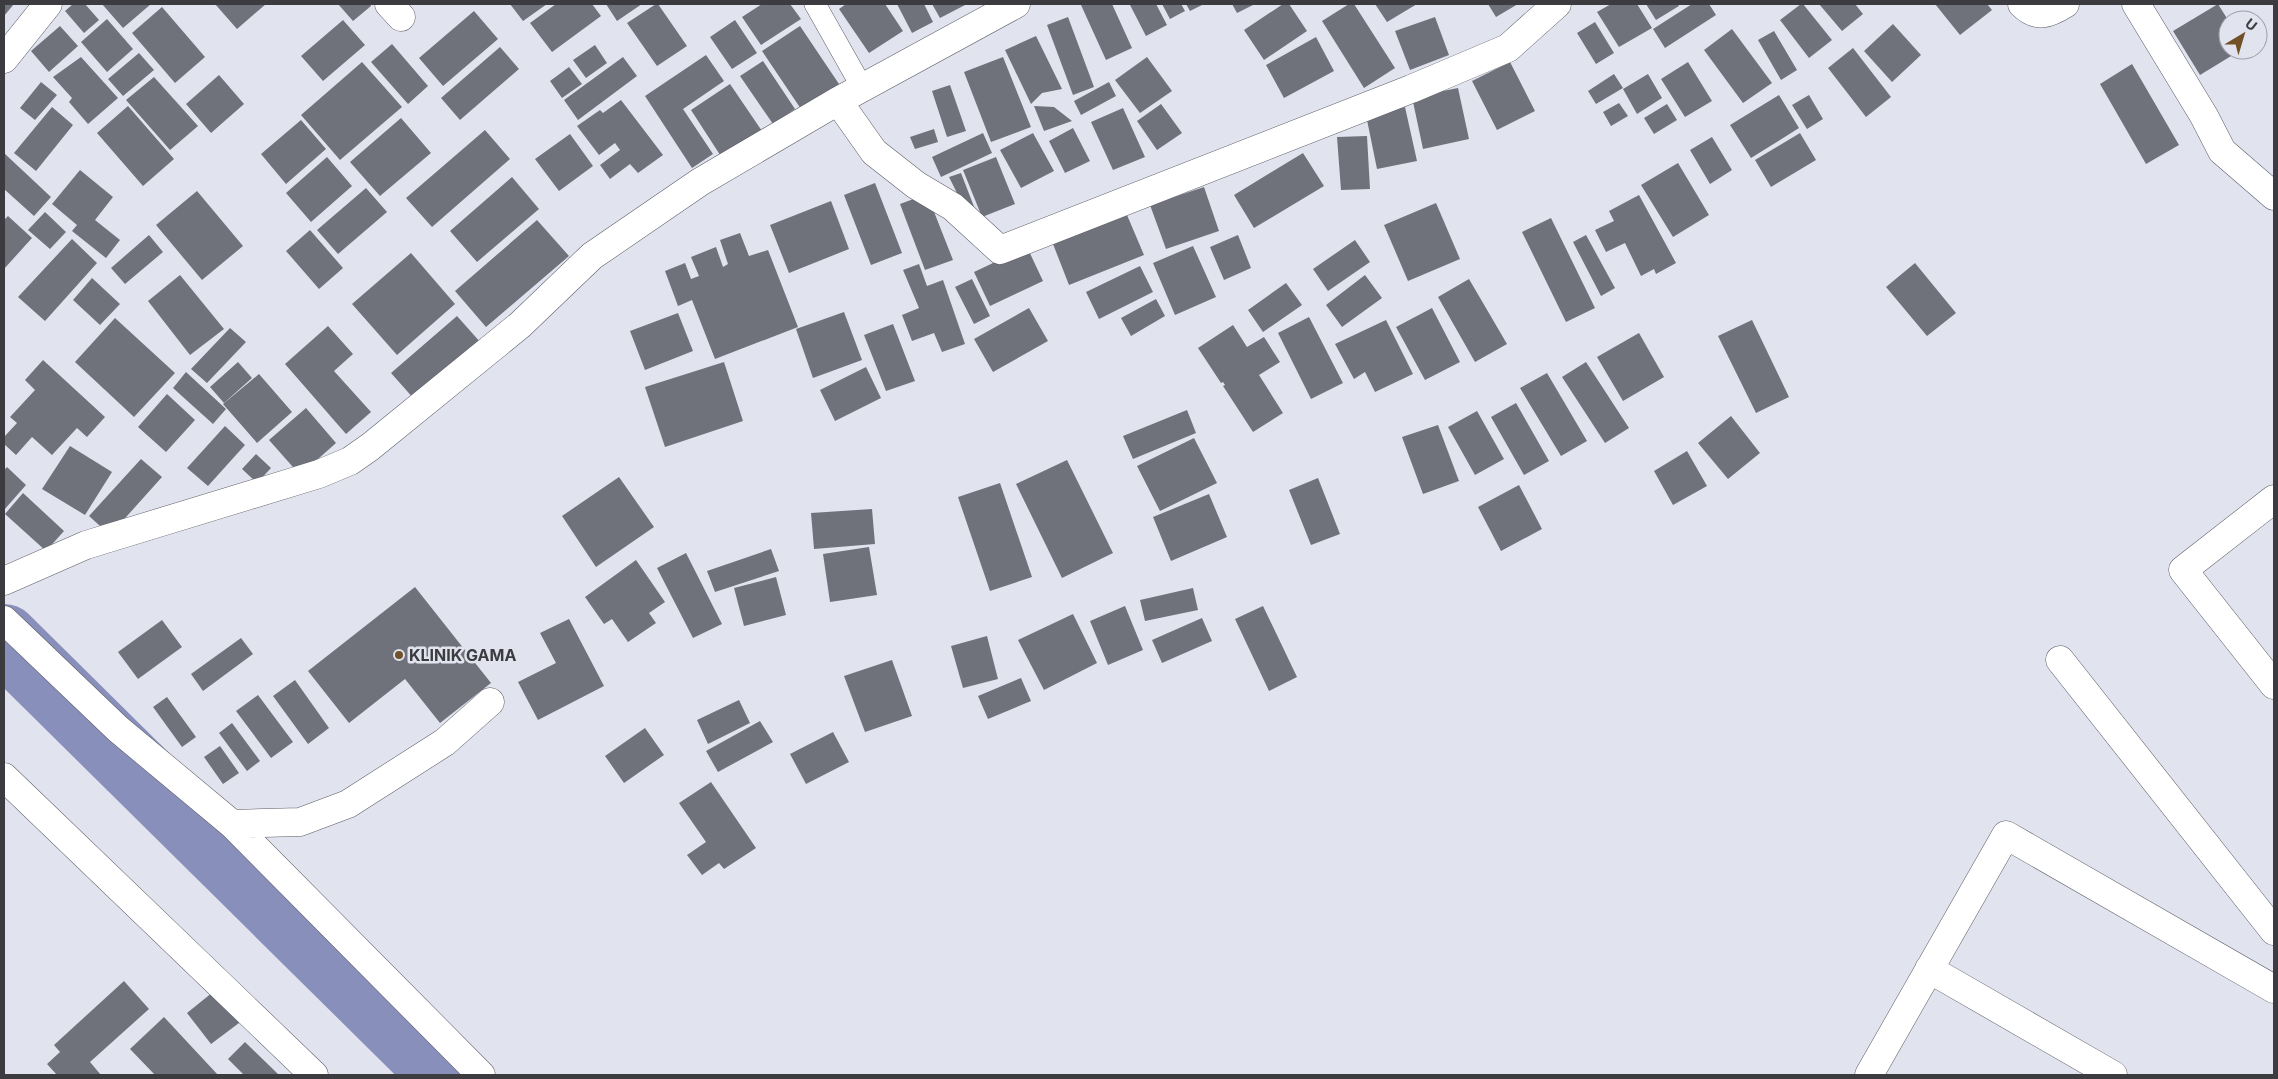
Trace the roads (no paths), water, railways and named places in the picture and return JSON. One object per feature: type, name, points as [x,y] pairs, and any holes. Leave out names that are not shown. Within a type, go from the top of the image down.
[{"type":"street","points":[[4,59],[48,4]]},
{"type":"street","points":[[838,101],[874,152],[909,180],[953,207],[1000,250],[1411,89],[1508,48],[1558,4]]},
{"type":"street","points":[[2022,4],[2033,12],[2040,14],[2050,13],[2065,4]]},
{"type":"street","points":[[2136,4],[2204,116],[2222,152],[2274,196]]},
{"type":"street","points":[[4,581],[86,545],[291,483],[350,461],[370,448],[520,325],[592,256],[700,182],[1000,8]]},
{"type":"street","points":[[2274,499],[2183,570],[2274,685]]},
{"type":"street","points":[[4,620],[118,729],[232,824],[481,1075]]},
{"type":"street","points":[[2060,660],[2274,931]]},
{"type":"street","points":[[232,824],[300,822],[348,804],[445,742],[490,702]]},
{"type":"street","points":[[4,777],[314,1075]]},
{"type":"street","points":[[1869,1075],[2006,835],[2274,989]]},
{"type":"street","points":[[1929,969],[2113,1075]]},
{"type":"lane","points":[[815,4],[863,89]]},
{"type":"waterway","points":[[4,639],[445,1075]]},
{"type":"place","name":"KLINIK GAMA","points":[[399,655]]}]
